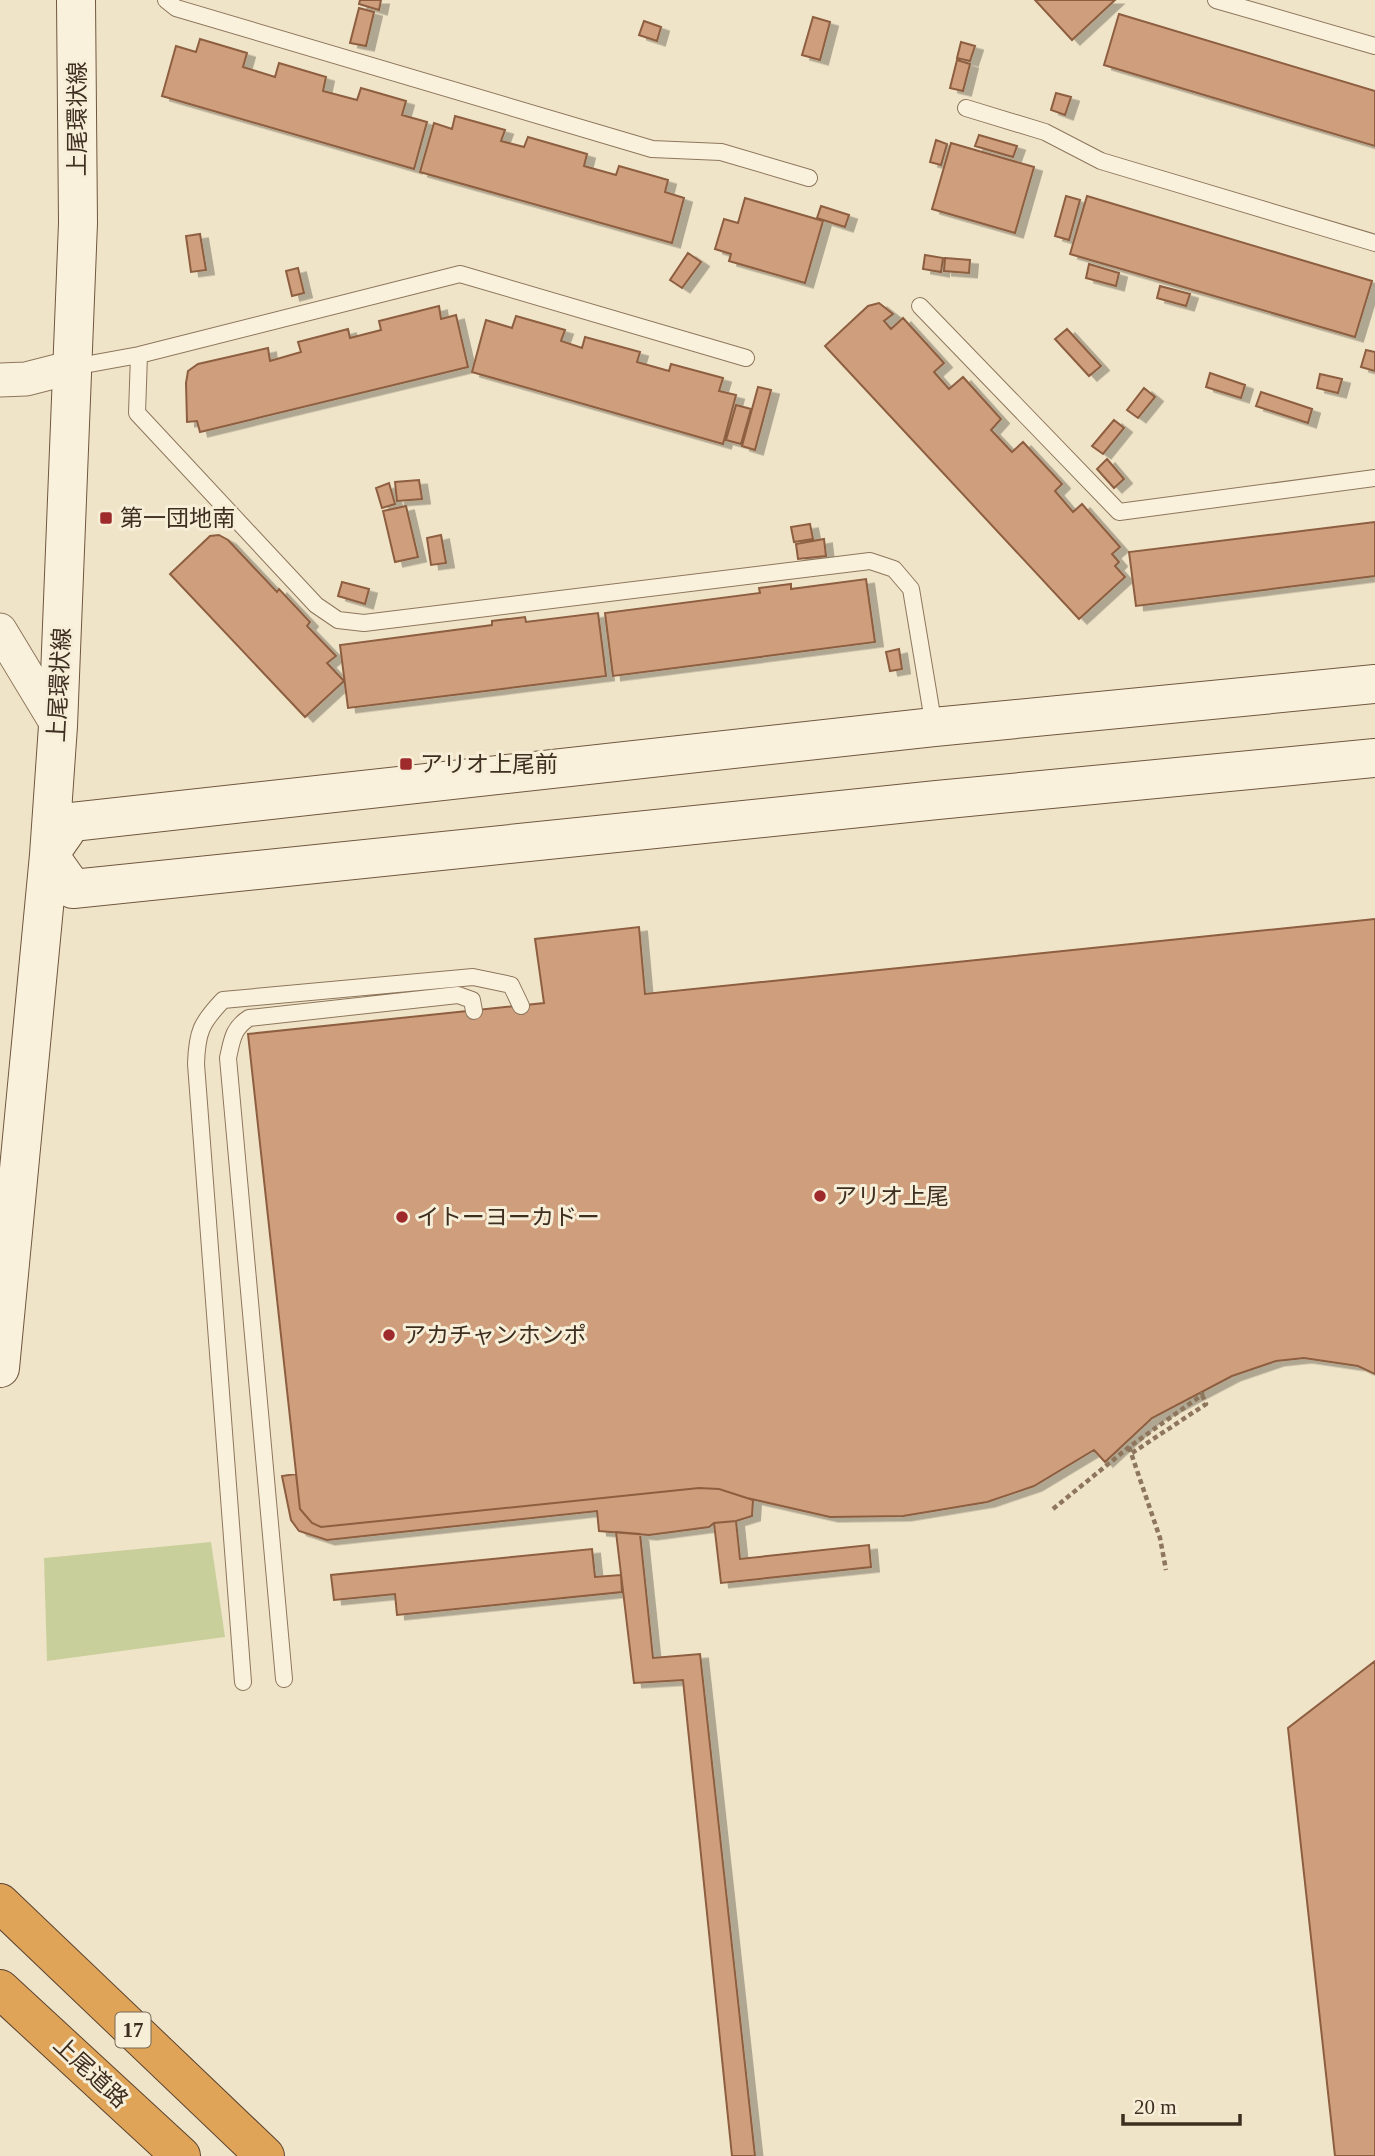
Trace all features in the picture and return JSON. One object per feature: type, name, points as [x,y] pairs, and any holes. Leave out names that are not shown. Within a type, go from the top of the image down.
[{"type":"highway","name":"17","points":[[0,1903],[265,2156]]},
{"type":"highway","name":"上尾道路","points":[[0,1989],[181,2156]]},
{"type":"street","name":"上尾環状線","points":[[0,1368],[2,1324],[49,855],[58,726],[78,223],[76,0]]},
{"type":"street","points":[[0,380],[26,379],[74,367]]},
{"type":"street","points":[[0,630],[58,726]]},
{"type":"street","points":[[1375,684],[934,727],[72,822],[49,855],[73,889],[1375,758]]},
{"type":"lane","points":[[166,0],[176,8],[652,149],[721,152],[809,178]]},
{"type":"lane","points":[[1216,0],[1375,46]]},
{"type":"lane","points":[[966,108],[1045,132],[1101,161],[1375,243]]},
{"type":"lane","points":[[74,367],[139,355],[460,274],[746,358]]},
{"type":"lane","points":[[920,306],[1119,512],[1375,478]]},
{"type":"lane","points":[[139,355],[137,413],[316,606],[338,620],[364,623],[870,561],[894,569],[911,589],[934,727]]},
{"type":"lane","points":[[243,1682],[196,1064],[197,1038],[208,1016],[223,1000],[473,977],[511,985],[521,1006]]},
{"type":"lane","points":[[284,1678],[228,1058],[232,1038],[236,1026],[249,1018],[458,995],[472,1000],[474,1011]]},
{"type":"path","points":[[1053,1509],[1129,1447],[1202,1394],[1206,1404],[1132,1454]]},
{"type":"path","points":[[1129,1447],[1160,1538],[1166,1570]]},
{"type":"green space","points":[[211,1542],[225,1637],[47,1661],[44,1558]]},
{"type":"building","points":[[360,0],[381,0],[379,10],[359,4]]},
{"type":"building","points":[[1035,0],[1115,0],[1072,40]]},
{"type":"building","points":[[359,8],[374,12],[366,46],[350,43]]},
{"type":"building","points":[[1119,14],[1375,91],[1375,146],[1104,65]]},
{"type":"building","points":[[813,17],[830,22],[820,60],[802,55]]},
{"type":"building","points":[[644,21],[661,27],[657,41],[639,35]]},
{"type":"building","points":[[200,39],[247,53],[243,67],[275,77],[279,63],[326,77],[323,91],[357,100],[361,88],[406,101],[402,115],[427,122],[414,169],[162,96],[176,46],[196,52]]},
{"type":"building","points":[[961,42],[975,46],[970,61],[957,58]]},
{"type":"building","points":[[957,60],[970,64],[963,91],[950,88]]},
{"type":"building","points":[[1056,93],[1071,97],[1065,115],[1051,110]]},
{"type":"building","points":[[455,116],[505,130],[501,141],[524,147],[528,137],[587,154],[584,166],[616,175],[619,166],[668,180],[665,192],[684,198],[672,243],[420,172],[434,123],[452,129]]},
{"type":"building","points":[[979,135],[1017,146],[1013,157],[975,146]]},
{"type":"building","points":[[936,140],[947,144],[941,165],[930,162]]},
{"type":"building","points":[[951,143],[1034,167],[1015,233],[932,209]]},
{"type":"building","points":[[1066,196],[1080,200],[1069,240],[1055,236]]},
{"type":"building","points":[[1087,196],[1372,281],[1355,337],[1070,254]]},
{"type":"building","points":[[745,198],[823,221],[805,283],[729,261],[731,254],[715,249],[724,219],[738,223]]},
{"type":"building","points":[[821,206],[849,215],[845,227],[817,218]]},
{"type":"building","points":[[200,234],[206,270],[191,272],[186,236]]},
{"type":"building","points":[[688,253],[701,262],[682,288],[670,280]]},
{"type":"building","points":[[925,255],[943,258],[941,272],[923,269]]},
{"type":"building","points":[[945,258],[970,260],[969,273],[944,271]]},
{"type":"building","points":[[1089,264],[1119,273],[1116,286],[1086,278]]},
{"type":"building","points":[[298,268],[304,293],[292,296],[286,271]]},
{"type":"building","points":[[1160,286],[1190,294],[1186,306],[1157,298]]},
{"type":"building","points":[[879,303],[893,314],[884,321],[891,329],[903,318],[944,363],[934,372],[949,389],[963,377],[1001,419],[991,430],[1012,452],[1023,442],[1062,484],[1055,491],[1073,512],[1082,504],[1120,547],[1112,554],[1119,562],[1115,566],[1125,577],[1079,619],[825,346],[868,306]]},
{"type":"building","points":[[439,306],[441,319],[456,315],[468,367],[200,432],[197,421],[187,422],[188,371],[198,364],[268,348],[270,361],[301,352],[298,342],[348,329],[350,338],[381,330],[379,321]]},
{"type":"building","points":[[516,316],[565,330],[561,341],[582,348],[585,337],[640,352],[637,362],[669,371],[671,364],[723,378],[719,391],[736,395],[723,444],[472,372],[486,320],[512,328]]},
{"type":"building","points":[[1067,329],[1101,366],[1089,376],[1055,339]]},
{"type":"building","points":[[1366,350],[1375,352],[1375,371],[1361,367]]},
{"type":"building","points":[[1210,373],[1245,385],[1241,398],[1206,387]]},
{"type":"building","points":[[1320,374],[1342,379],[1338,393],[1317,388]]},
{"type":"building","points":[[758,387],[771,390],[755,450],[742,446]]},
{"type":"building","points":[[1144,388],[1155,397],[1138,418],[1127,410]]},
{"type":"building","points":[[1261,392],[1312,409],[1308,423],[1256,406]]},
{"type":"building","points":[[736,405],[751,409],[741,444],[726,440]]},
{"type":"building","points":[[1114,420],[1124,428],[1103,454],[1092,446]]},
{"type":"building","points":[[1107,459],[1124,479],[1114,488],[1097,469]]},
{"type":"building","points":[[419,480],[422,499],[397,501],[395,482]]},
{"type":"building","points":[[389,483],[395,504],[382,508],[376,488]]},
{"type":"building","points":[[406,506],[418,557],[395,562],[383,511]]},
{"type":"building","points":[[1375,522],[1375,576],[1136,606],[1129,552]]},
{"type":"building","points":[[810,524],[813,539],[794,542],[791,527]]},
{"type":"building","points":[[219,535],[228,540],[277,592],[279,589],[310,622],[307,626],[336,656],[327,663],[344,681],[305,717],[170,574],[210,536]]},
{"type":"building","points":[[441,535],[446,563],[431,565],[427,538]]},
{"type":"building","points":[[824,539],[826,556],[798,559],[796,544]]},
{"type":"building","points":[[866,579],[875,642],[613,676],[605,613],[760,593],[759,588],[791,584],[791,589]]},
{"type":"building","points":[[342,582],[369,589],[365,604],[338,596]]},
{"type":"building","points":[[598,613],[606,676],[348,708],[340,645],[492,625],[492,621],[525,617],[526,622]]},
{"type":"building","points":[[899,649],[902,669],[890,671],[886,652]]},
{"type":"building","name":"アリオ上尾","points":[[1375,919],[1375,1374],[1358,1366],[1304,1358],[1276,1361],[1232,1376],[1152,1418],[1105,1462],[1094,1450],[1034,1486],[987,1502],[903,1516],[830,1517],[719,1489],[699,1488],[321,1527],[312,1523],[300,1509],[248,1034],[544,1003],[535,939],[639,927],[645,994]]},
{"type":"building","points":[[296,1474],[300,1509],[312,1523],[321,1527],[699,1488],[719,1489],[753,1500],[752,1516],[714,1523],[709,1527],[649,1535],[599,1531],[597,1511],[327,1540],[299,1531],[291,1520],[282,1476]]},
{"type":"building","points":[[736,1521],[740,1559],[869,1545],[871,1567],[721,1583],[714,1523]]},
{"type":"building","points":[[616,1532],[640,1534],[653,1658],[700,1654],[755,2156],[732,2156],[683,1680],[634,1683]]},
{"type":"building","points":[[592,1549],[595,1577],[621,1575],[622,1592],[397,1615],[395,1594],[334,1600],[331,1575]]},
{"type":"building","points":[[1375,1661],[1375,2156],[1335,2156],[1288,1728]]},
{"type":"place","name":"第一団地南","points":[[106,518]]},
{"type":"place","name":"アリオ上尾前","points":[[406,764]]},
{"type":"place","name":"アリオ上尾","points":[[820,1196]]},
{"type":"place","name":"イトーヨーカドー","points":[[402,1217]]},
{"type":"place","name":"アカチャンホンポ","points":[[389,1335]]}]
